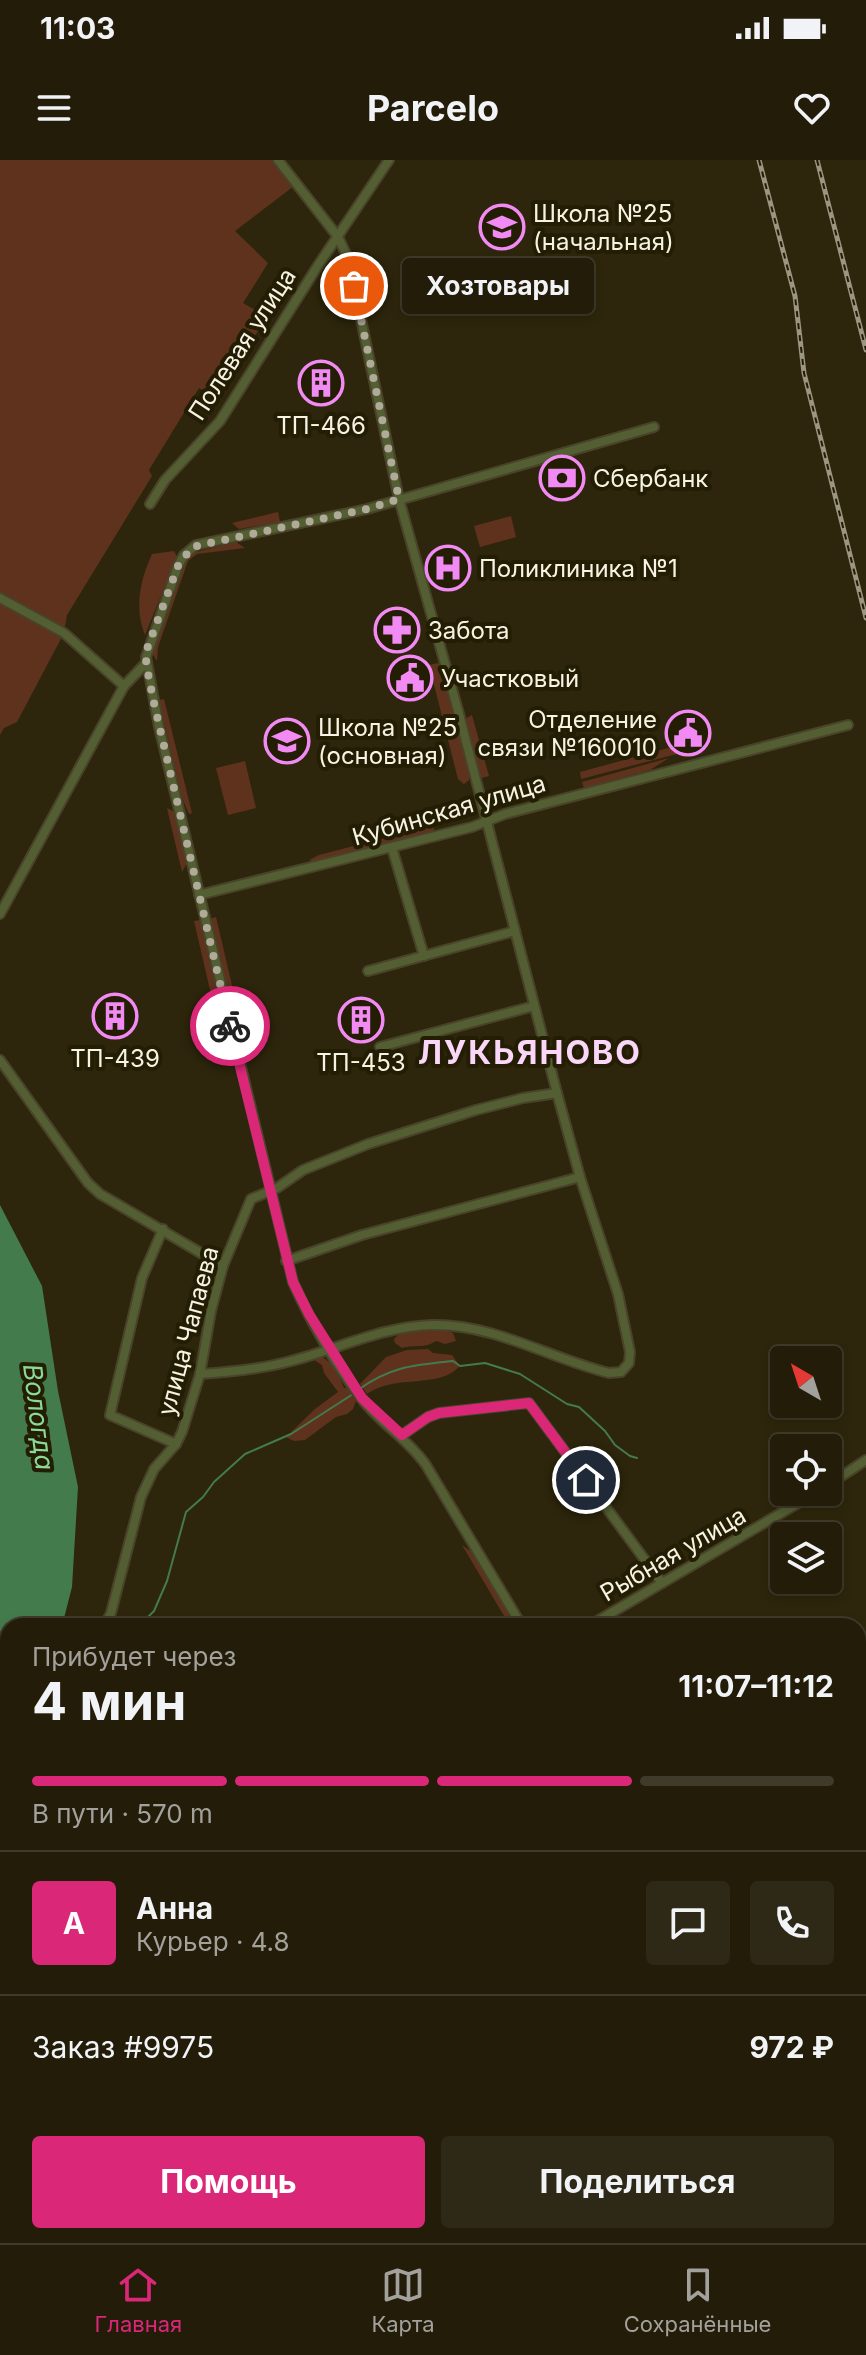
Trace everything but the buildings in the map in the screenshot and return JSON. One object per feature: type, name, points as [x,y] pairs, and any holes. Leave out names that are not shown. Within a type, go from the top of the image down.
[{"type":"street","points":[[200,1374],[242,1371],[293,1361],[364,1336],[432,1325],[497,1335],[609,1373],[621,1372],[629,1363],[628,1339],[618,1294],[580,1177],[446,665],[399,499],[348,258],[338,237],[278,160]]},
{"type":"street","name":"Полевая улица","points":[[150,504],[165,480],[220,421],[389,160]]},
{"type":"street","points":[[517,1618],[434,1477],[402,1435],[362,1398],[300,1299],[286,1261],[199,895],[146,663],[147,649],[178,566],[192,547],[367,509],[654,427]]},
{"type":"street","points":[[0,598],[64,633],[124,686]]},
{"type":"street","points":[[0,914],[124,686],[146,663]]},
{"type":"street","name":"Кубинская улица","points":[[199,895],[392,848],[505,814],[848,725]]},
{"type":"street","points":[[392,848],[424,956]]},
{"type":"street","points":[[368,971],[515,931]]},
{"type":"street","points":[[380,1047],[534,1006]]},
{"type":"street","points":[[0,1060],[88,1183],[100,1194],[223,1266]]},
{"type":"street","name":"улица Чапаева","points":[[108,1618],[141,1497],[154,1469],[176,1444],[200,1374],[223,1266],[254,1196],[277,1188],[303,1170],[368,1144],[476,1110],[557,1093]]},
{"type":"street","points":[[286,1261],[362,1235],[580,1177]]},
{"type":"street","points":[[163,1229],[142,1278],[110,1415],[176,1444]]},
{"type":"street","points":[[402,1435],[439,1413],[529,1403],[662,1583]]},
{"type":"street","points":[[842,1476],[866,1460]]},
{"type":"street","name":"Рыбная улица","points":[[603,1618],[793,1506]]},
{"type":"shaded area","points":[[0,160],[272,160],[294,186],[235,231],[268,263],[243,303],[267,317],[216,397],[199,388],[149,470],[152,476],[67,615],[64,633],[17,722],[4,728],[0,735]]},
{"type":"shaded area","points":[[278,512],[280,522],[239,529],[232,523]]},
{"type":"shaded area","points":[[511,516],[516,537],[480,547],[474,526]]},
{"type":"shaded area","points":[[236,542],[245,548],[197,554],[188,561],[158,647],[157,661],[152,653],[153,646],[187,559],[196,552]]},
{"type":"shaded area","points":[[174,551],[177,557],[145,635],[139,605],[144,574],[152,554]]},
{"type":"shaded area","points":[[438,663],[442,667],[469,774],[469,780],[464,784],[458,779],[429,665]]},
{"type":"shaded area","points":[[164,699],[192,813],[189,814],[182,798],[159,700]]},
{"type":"shaded area","points":[[472,715],[489,776],[482,778],[477,774],[464,724],[465,719]]},
{"type":"shaded area","points":[[694,741],[696,749],[581,779],[580,772]]},
{"type":"shaded area","points":[[669,758],[650,770],[584,788],[582,782]]},
{"type":"shaded area","points":[[245,761],[256,808],[228,815],[216,768]]},
{"type":"shaded area","points":[[167,808],[175,812],[187,863],[182,872]]},
{"type":"shaded area","points":[[434,825],[434,830],[429,834],[317,862],[309,860],[319,855]]},
{"type":"shaded area","points":[[216,917],[246,1045],[239,1047],[209,919]]},
{"type":"shaded area","points":[[201,920],[227,1032],[222,1042],[194,921]]},
{"type":"shaded area","points":[[440,1328],[453,1333],[456,1341],[445,1344],[436,1341],[402,1348],[395,1343],[394,1339],[399,1334]]},
{"type":"shaded area","points":[[428,1349],[433,1353],[452,1355],[460,1366],[440,1378],[391,1384],[367,1394],[360,1384],[386,1357],[407,1350]]},
{"type":"shaded area","points":[[318,1356],[331,1364],[344,1388],[348,1388],[356,1401],[347,1414],[336,1417],[305,1440],[294,1441],[286,1437],[338,1392],[322,1365],[314,1360]]},
{"type":"shaded area","points":[[462,1545],[472,1552],[512,1618],[505,1618]]},
{"type":"water","name":"Вологда","points":[[0,1205],[42,1286],[58,1391],[78,1487],[72,1587],[64,1618],[0,1618]]},
{"type":"waterway","points":[[358,1390],[381,1376],[404,1368],[453,1361],[460,1366],[485,1363],[520,1374],[567,1404],[579,1407],[615,1445],[637,1458]]},
{"type":"waterway","points":[[147,1618],[154,1611],[167,1581],[186,1512],[245,1454],[291,1434],[353,1394]]},
{"type":"railway","points":[[759,160],[795,296],[804,373],[866,618]]},
{"type":"railway","points":[[817,160],[866,350]]},
{"type":"way so far","points":[[230,1026],[153,699],[146,663],[147,649],[178,566],[192,547],[367,509],[399,499],[354,286]]},
{"type":"place","name":"Школа №25 (начальная)","points":[[502,227]]},
{"type":"place","name":"Хозтовары","points":[[354,286]]},
{"type":"place","name":"ТП-466","points":[[321,383]]},
{"type":"place","name":"Сбербанк","points":[[562,478]]},
{"type":"place","name":"Поликлиника №1","points":[[448,568]]},
{"type":"place","name":"Забота","points":[[397,630]]},
{"type":"place","name":"Участковый","points":[[410,678]]},
{"type":"place","name":"Отделение связи №160010","points":[[688,733]]},
{"type":"place","name":"Школа №25 (основная)","points":[[287,741]]},
{"type":"place","name":"ТП-439","points":[[115,1016]]},
{"type":"place","name":"ТП-453","points":[[361,1020]]},
{"type":"district","name":"ЛУКЬЯНОВО","points":[[530,1052]]},
{"type":"route","points":[[230,1026],[289,1272],[300,1299],[362,1398],[402,1435],[439,1413],[529,1403],[586,1480]]}]
